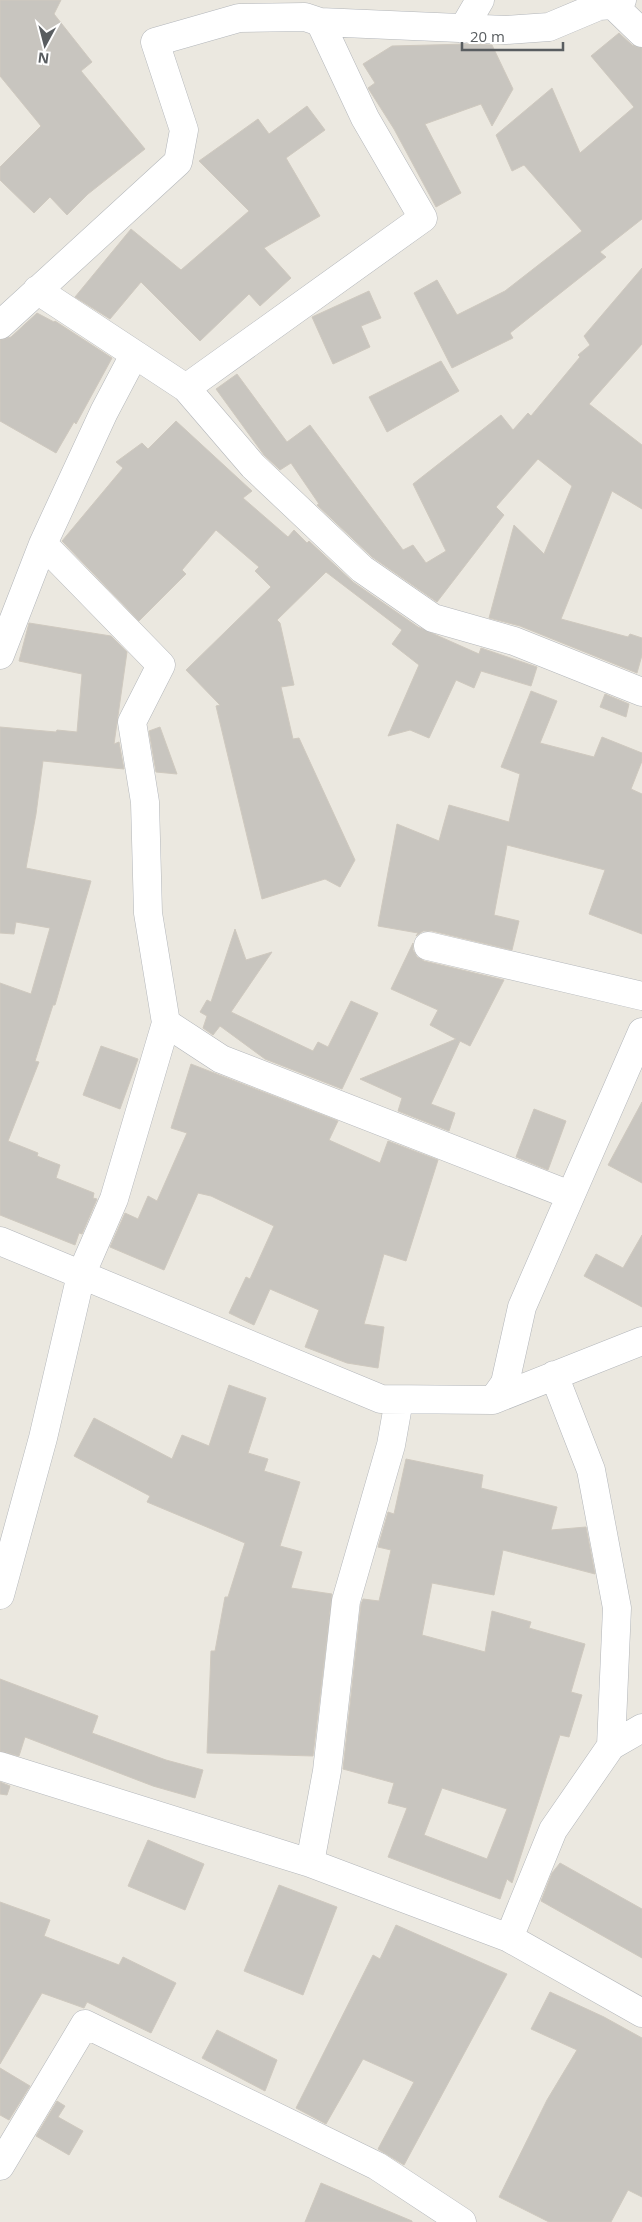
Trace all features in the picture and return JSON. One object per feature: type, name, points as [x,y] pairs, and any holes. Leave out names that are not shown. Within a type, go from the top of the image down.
[{"type":"street","points":[[463,29],[480,0]]},
{"type":"street","points":[[0,325],[178,162],[184,130],[155,42],[239,18],[312,13],[463,29],[506,30],[549,27],[599,6],[618,3],[642,33]]},
{"type":"street","points":[[186,388],[423,218],[365,118],[312,13]]},
{"type":"street","points":[[37,290],[186,388],[253,466],[362,569],[433,618],[514,641],[642,692]]},
{"type":"street","points":[[0,655],[43,544],[104,412],[134,355]]},
{"type":"street","points":[[0,1595],[42,1438],[81,1275],[114,1198],[166,1024],[148,913],[145,802],[132,722],[161,664],[43,544]]},
{"type":"street","points":[[428,946],[642,996]]},
{"type":"street","points":[[166,1024],[221,1059],[570,1195]]},
{"type":"street","points":[[492,1400],[505,1383],[522,1307],[642,1032]]},
{"type":"street","points":[[0,1241],[381,1399],[492,1400],[642,1341]]},
{"type":"street","points":[[554,1375],[591,1470],[617,1608],[612,1746]]},
{"type":"street","points":[[310,1863],[327,1771],[346,1601],[392,1445],[399,1400]]},
{"type":"street","points":[[509,1938],[553,1830],[612,1746],[642,1728]]},
{"type":"street","points":[[0,1766],[310,1863],[509,1938],[642,2013]]},
{"type":"street","points":[[0,2166],[85,2024],[377,2166],[459,2221]]},
{"type":"building","points":[[0,0],[61,0],[54,14],[92,62],[81,71],[145,149],[88,194],[67,215],[50,197],[34,213],[0,180],[0,167],[41,126],[0,76]]},
{"type":"building","points":[[619,33],[632,45],[642,48],[642,219],[600,252],[606,257],[510,333],[513,338],[452,368],[414,293],[437,280],[457,315],[505,291],[582,231],[524,165],[512,171],[496,135],[552,88],[580,153],[634,107],[591,56]]},
{"type":"building","points":[[492,45],[513,89],[492,126],[481,104],[425,124],[461,193],[436,207],[394,129],[368,88],[375,83],[363,64],[392,46]]},
{"type":"building","points":[[307,106],[325,130],[286,158],[320,216],[264,248],[291,278],[260,306],[249,294],[200,341],[141,282],[110,319],[75,297],[131,229],[181,270],[249,211],[199,161],[258,119],[269,134]]},
{"type":"building","points":[[642,268],[642,344],[589,404],[642,445],[642,509],[612,491],[561,619],[628,637],[630,634],[642,638],[642,655],[637,673],[520,626],[489,618],[514,525],[544,554],[572,486],[538,459],[496,507],[504,515],[437,602],[372,557],[317,505],[319,504],[291,463],[280,470],[264,455],[216,389],[237,374],[287,442],[310,425],[403,550],[413,545],[426,563],[446,551],[413,484],[501,415],[513,430],[528,413],[531,416],[580,357],[578,355],[590,345],[584,336]]},
{"type":"building","points":[[369,291],[381,318],[361,326],[370,347],[333,364],[312,317]]},
{"type":"building","points":[[37,313],[55,321],[112,358],[76,424],[74,422],[56,453],[0,421],[0,340],[11,337]]},
{"type":"building","points":[[441,361],[459,391],[387,432],[369,397]]},
{"type":"building","points":[[176,421],[252,491],[243,498],[288,537],[294,530],[307,543],[309,541],[353,582],[418,627],[479,654],[481,648],[537,667],[531,686],[481,671],[474,688],[456,680],[429,738],[410,730],[388,736],[419,665],[392,644],[402,630],[326,572],[277,620],[280,623],[294,685],[281,687],[293,739],[299,738],[355,860],[340,887],[325,879],[262,899],[216,706],[220,705],[186,670],[271,587],[255,571],[259,567],[216,530],[182,570],[186,574],[139,621],[62,541],[123,468],[116,462],[142,443],[148,449]]},
{"type":"building","points":[[29,623],[111,636],[127,652],[114,744],[119,742],[124,769],[43,761],[26,868],[91,881],[55,1005],[53,1005],[35,1061],[39,1062],[8,1141],[38,1153],[37,1156],[60,1165],[56,1178],[94,1193],[93,1198],[97,1199],[82,1234],[79,1233],[75,1245],[0,1215],[0,983],[31,994],[50,928],[16,922],[14,934],[0,933],[0,727],[77,732],[82,674],[19,661]]},
{"type":"building","points":[[531,691],[557,701],[540,743],[594,757],[602,737],[642,753],[642,761],[631,789],[642,794],[642,934],[589,914],[605,870],[507,845],[494,915],[519,921],[512,950],[432,931],[423,931],[416,936],[418,933],[378,926],[397,824],[439,841],[449,805],[509,822],[520,774],[501,767]]},
{"type":"building","points":[[605,694],[629,704],[626,717],[600,707]]},
{"type":"building","points":[[160,727],[177,774],[156,772],[149,731]]},
{"type":"building","points":[[235,929],[246,960],[272,952],[231,1012],[313,1051],[318,1042],[328,1047],[351,1001],[378,1013],[342,1089],[265,1059],[220,1026],[213,1035],[203,1028],[207,1016],[200,1012],[207,1000],[211,1002]]},
{"type":"building","points":[[413,943],[413,950],[417,957],[424,961],[504,980],[470,1046],[460,1041],[431,1104],[455,1113],[449,1131],[398,1111],[402,1098],[360,1079],[456,1039],[430,1025],[438,1010],[391,989]]},
{"type":"building","points":[[101,1046],[138,1059],[120,1109],[83,1095]]},
{"type":"building","points":[[191,1064],[338,1121],[329,1140],[380,1163],[388,1141],[438,1160],[406,1261],[384,1254],[364,1324],[384,1327],[378,1368],[347,1363],[305,1347],[319,1310],[270,1289],[254,1325],[229,1313],[246,1277],[250,1279],[274,1226],[211,1196],[198,1193],[164,1270],[110,1247],[125,1213],[138,1219],[148,1196],[157,1201],[187,1133],[171,1128]]},
{"type":"building","points":[[642,1102],[642,1183],[608,1165]]},
{"type":"building","points":[[534,1109],[566,1121],[548,1170],[516,1157]]},
{"type":"building","points":[[642,1235],[642,1307],[584,1276],[596,1254],[623,1268]]},
{"type":"building","points":[[229,1385],[266,1398],[248,1453],[268,1459],[264,1471],[300,1482],[280,1546],[302,1552],[291,1588],[332,1594],[313,1756],[207,1753],[211,1651],[215,1651],[225,1597],[228,1597],[245,1543],[147,1502],[150,1496],[74,1456],[94,1418],[172,1459],[182,1435],[209,1446]]},
{"type":"building","points":[[406,1459],[483,1475],[481,1488],[557,1507],[551,1530],[586,1527],[595,1574],[503,1550],[494,1595],[432,1583],[422,1635],[485,1652],[492,1611],[531,1622],[529,1628],[585,1644],[571,1692],[582,1695],[569,1737],[560,1735],[512,1883],[507,1879],[500,1899],[388,1857],[407,1808],[388,1803],[394,1783],[343,1769],[361,1604],[363,1599],[379,1601],[391,1550],[378,1547],[388,1512],[394,1514]],"holes":[[[442,1788],[507,1809],[487,1859],[424,1835]]]},
{"type":"building","points":[[0,1679],[98,1716],[92,1733],[166,1760],[203,1770],[195,1798],[153,1786],[25,1737],[19,1756],[0,1751]]},
{"type":"building","points":[[0,1782],[10,1786],[7,1795],[0,1794]]},
{"type":"building","points":[[148,1840],[204,1864],[185,1910],[128,1886]]},
{"type":"building","points":[[560,1863],[642,1909],[642,1958],[541,1901],[552,1873]]},
{"type":"building","points":[[279,1885],[337,1907],[303,1995],[244,1971]]},
{"type":"building","points":[[0,1902],[50,1920],[44,1936],[119,1965],[123,1957],[176,1983],[151,2033],[87,2002],[84,2008],[42,1993],[0,2064]]},
{"type":"building","points":[[396,1925],[507,1974],[404,2165],[378,2149],[414,2082],[363,2059],[326,2124],[296,2108],[373,1955],[380,1959]]},
{"type":"building","points":[[550,1992],[604,2017],[642,2038],[642,2197],[628,2190],[611,2222],[549,2222],[499,2197],[547,2100],[577,2050],[531,2029]]},
{"type":"building","points":[[217,2030],[277,2060],[265,2091],[202,2058]]},
{"type":"building","points":[[0,2068],[30,2086],[9,2120],[0,2115]]},
{"type":"building","points":[[57,2101],[65,2106],[58,2117],[83,2131],[69,2155],[36,2136]]},
{"type":"building","points":[[321,2183],[412,2221],[412,2222],[305,2222]]}]
